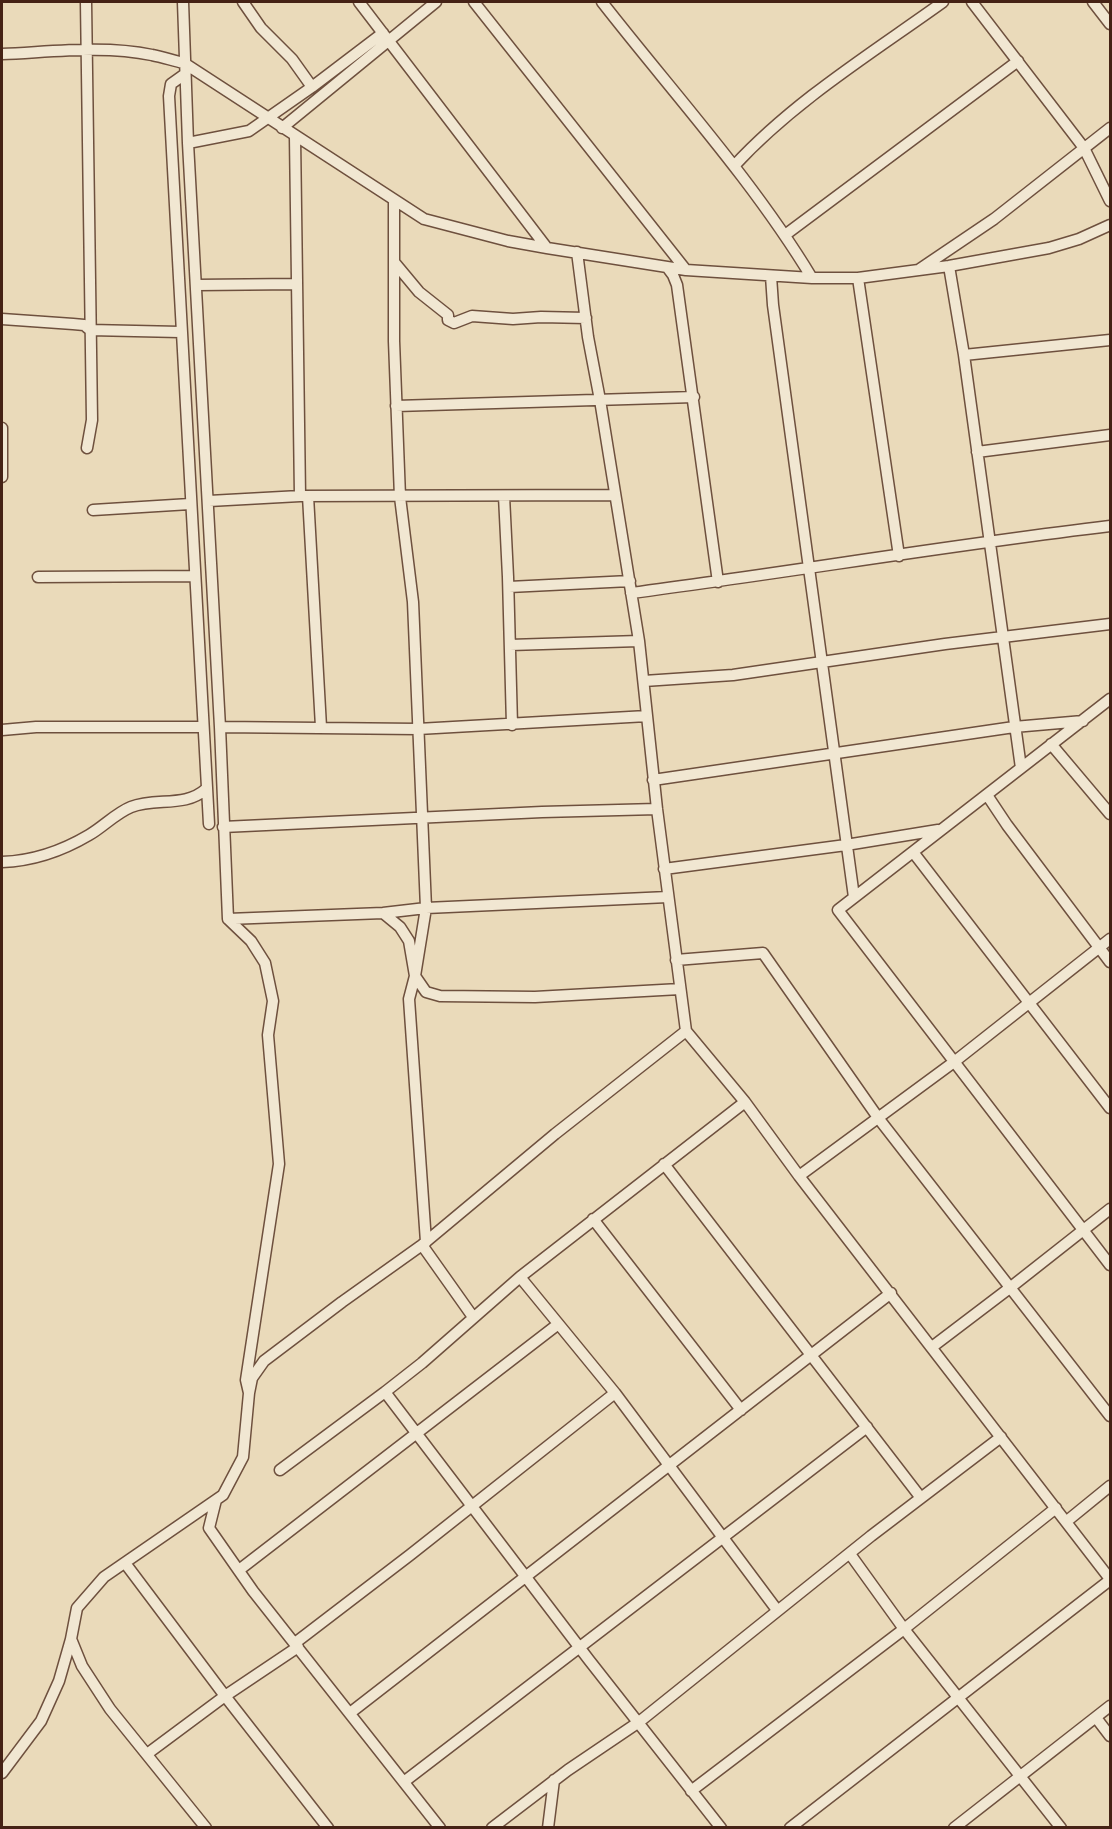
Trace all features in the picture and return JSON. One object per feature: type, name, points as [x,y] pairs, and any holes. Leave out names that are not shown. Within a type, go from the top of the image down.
[{"type":"street","points":[[86,2],[92,420],[87,448]]},
{"type":"street","points":[[183,2],[184,68],[209,501],[228,919],[251,942],[265,963],[273,1001],[268,1035],[279,1164],[246,1380],[249,1393]]},
{"type":"street","points":[[243,2],[261,28],[292,59],[312,87]]},
{"type":"street","points":[[359,2],[547,248]]},
{"type":"street","points":[[188,143],[249,131],[436,2]]},
{"type":"street","points":[[474,2],[686,270]]},
{"type":"street","points":[[603,2],[734,166],[812,278]]},
{"type":"street","points":[[734,166],[753,145],[814,94],[944,2]]},
{"type":"street","points":[[972,2],[1084,148],[1110,201]]},
{"type":"street","points":[[1093,2],[1110,24]]},
{"type":"street","points":[[282,128],[386,37]]},
{"type":"street","points":[[2,54],[88,51],[135,53],[184,68],[268,118],[424,219],[507,241],[686,270],[812,278],[858,278],[949,266],[1049,248],[1079,239],[1110,225]]},
{"type":"street","points":[[784,235],[1018,61]]},
{"type":"street","points":[[184,68],[171,84],[169,96],[208,824]]},
{"type":"street","points":[[917,271],[994,219],[1110,128]]},
{"type":"street","points":[[295,137],[304,496],[321,728]]},
{"type":"street","points":[[394,200],[396,406],[400,497],[413,602],[426,908],[409,999],[424,1244],[473,1317]]},
{"type":"street","points":[[577,252],[639,641],[653,780],[686,1031],[746,1102],[799,1176],[1110,1579],[790,1827]]},
{"type":"street","points":[[394,262],[419,292],[448,315],[448,320],[454,322],[472,316],[513,319],[586,318]]},
{"type":"street","points":[[949,266],[964,355],[1021,768]]},
{"type":"street","points":[[667,267],[674,275],[677,285],[718,582]]},
{"type":"street","points":[[771,276],[773,305],[854,897]]},
{"type":"street","points":[[858,278],[899,556]]},
{"type":"street","points":[[197,285],[297,284]]},
{"type":"street","points":[[2,319],[73,324],[90,330],[180,332]]},
{"type":"street","points":[[964,355],[1050,348],[1110,340]]},
{"type":"street","points":[[396,406],[694,397]]},
{"type":"street","points":[[2,428],[2,477]]},
{"type":"street","points":[[977,452],[1110,435]]},
{"type":"street","points":[[209,501],[304,496],[615,495]]},
{"type":"street","points":[[504,496],[509,587],[512,725]]},
{"type":"street","points":[[93,510],[190,504]]},
{"type":"street","points":[[631,593],[899,556],[989,541],[1110,526]]},
{"type":"street","points":[[38,578],[194,576]]},
{"type":"street","points":[[509,587],[630,580]]},
{"type":"street","points":[[644,681],[733,675],[1110,624]]},
{"type":"street","points":[[510,645],[639,641]]},
{"type":"street","points":[[1110,699],[838,910],[1110,1265]]},
{"type":"street","points":[[220,727],[418,729],[647,716]]},
{"type":"street","points":[[653,780],[1014,727],[1083,721]]},
{"type":"street","points":[[2,730],[202,727]]},
{"type":"street","points":[[1051,744],[1110,814]]},
{"type":"street","points":[[2,862],[26,861],[65,847],[89,835],[132,807],[189,800],[206,789]]},
{"type":"street","points":[[987,795],[1110,962]]},
{"type":"street","points":[[223,827],[657,809]]},
{"type":"street","points":[[664,869],[846,846],[941,830]]},
{"type":"street","points":[[913,852],[1110,1108]]},
{"type":"street","points":[[228,919],[668,897]]},
{"type":"street","points":[[383,913],[400,927],[408,941],[415,976],[426,992],[440,996],[535,997],[680,989]]},
{"type":"street","points":[[799,1176],[954,1062],[1110,939]]},
{"type":"street","points":[[676,960],[763,953],[879,1119],[1110,1416]]},
{"type":"street","points":[[2,1773],[41,1720],[59,1681],[77,1608],[104,1577],[223,1495],[243,1457],[252,1378],[264,1361],[424,1244],[555,1134],[686,1031]]},
{"type":"street","points":[[280,1470],[385,1392],[520,1277],[746,1102]]},
{"type":"street","points":[[664,1164],[921,1498]]},
{"type":"street","points":[[932,1347],[1110,1209]]},
{"type":"street","points":[[593,1219],[741,1410]]},
{"type":"street","points":[[520,1277],[615,1393],[777,1610]]},
{"type":"street","points":[[350,1713],[891,1293]]},
{"type":"street","points":[[239,1570],[557,1325]]},
{"type":"street","points":[[385,1392],[580,1648],[721,1827]]},
{"type":"street","points":[[147,1754],[297,1645],[615,1393]]},
{"type":"street","points":[[405,1781],[867,1427]]},
{"type":"street","points":[[492,1827],[639,1722],[777,1610],[1001,1437]]},
{"type":"street","points":[[1066,1521],[1110,1486]]},
{"type":"street","points":[[216,1500],[209,1528],[239,1570],[440,1827]]},
{"type":"street","points":[[691,1791],[904,1629],[1056,1508]]},
{"type":"street","points":[[850,1554],[904,1629],[1061,1827]]},
{"type":"street","points":[[124,1563],[328,1827]]},
{"type":"street","points":[[71,1639],[87,1675],[110,1709],[206,1827]]},
{"type":"street","points":[[954,1827],[1110,1707]]},
{"type":"street","points":[[1097,1719],[1110,1736]]},
{"type":"street","points":[[548,1827],[555,1780]]}]
